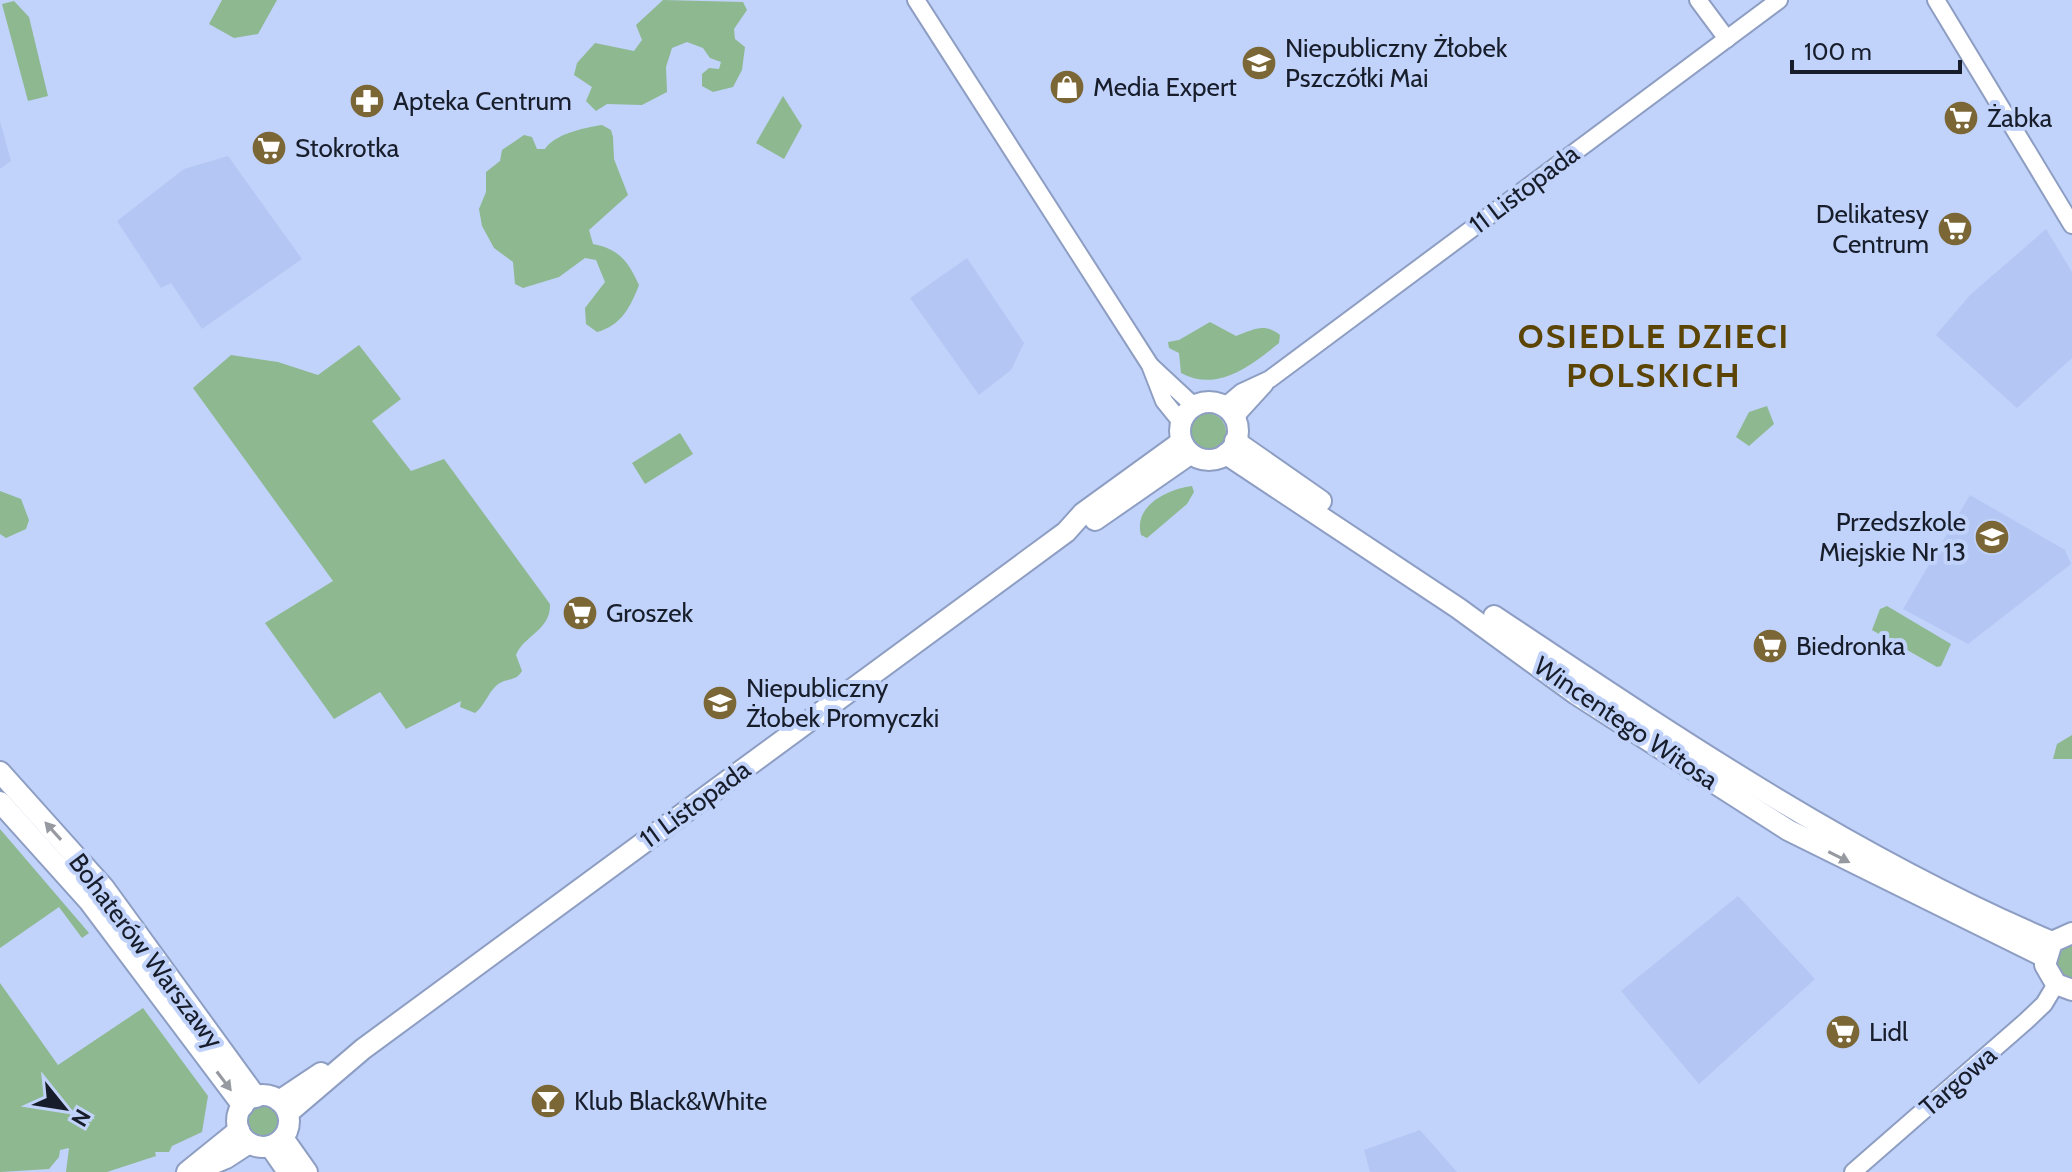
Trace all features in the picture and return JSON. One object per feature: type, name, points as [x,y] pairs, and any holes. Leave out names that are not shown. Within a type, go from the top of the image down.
[{"type":"main road","points":[[1209,402],[1229,413],[1231,448],[1207,460],[1187,431],[1209,402]]},
{"type":"main road","name":"11 Listopada","points":[[283,1107],[1066,532],[1092,523],[1187,431]]},
{"type":"main road","name":"Wincentego Witosa","points":[[1231,448],[1749,785],[1844,841],[2049,950]]},
{"type":"main road","name":"Bohaterów Warszawy","points":[[0,772],[104,888],[249,1101]]},
{"type":"main road","name":"Bohaterów Warszawy","points":[[0,802],[89,901],[249,1101]]},
{"type":"main road","points":[[2064,987],[2047,972],[2049,950],[2072,933]]},
{"type":"main road","points":[[244,1136],[249,1101],[283,1107],[289,1126],[277,1142]]},
{"type":"main road","points":[[189,1172],[244,1136],[277,1142],[307,1172]]},
{"type":"main road","points":[[277,1142],[288,1172]]},
{"type":"street","points":[[916,0],[1150,365],[1180,389],[1187,431]]},
{"type":"street","points":[[1698,0],[1727,39]]},
{"type":"street","name":"11 Listopada","points":[[1229,413],[1242,392],[1270,379],[1779,0]]},
{"type":"street","points":[[1936,0],[2072,225]]},
{"type":"street","name":"Targowa","points":[[1853,1172],[2064,987]]},
{"type":"shaded area","points":[[0,121],[11,161],[0,169]]},
{"type":"shaded area","points":[[228,156],[302,259],[202,329],[171,283],[161,288],[117,221],[184,169]]},
{"type":"shaded area","points":[[2046,229],[2072,272],[2072,358],[2017,408],[1936,335],[1970,295]]},
{"type":"shaded area","points":[[967,258],[1024,343],[1011,370],[979,395],[910,298]]},
{"type":"shaded area","points":[[1970,495],[2065,550],[2071,564],[1968,644],[1903,609]]},
{"type":"shaded area","points":[[1738,896],[1815,979],[1699,1084],[1621,991]]},
{"type":"shaded area","points":[[1420,1130],[1457,1172],[1370,1172],[1364,1150]]},
{"type":"green space","points":[[222,0],[277,0],[258,34],[234,38],[209,24]]},
{"type":"green space","points":[[663,0],[743,2],[747,10],[734,29],[735,39],[745,47],[742,70],[733,87],[713,92],[702,86],[702,74],[709,68],[719,69],[721,62],[710,58],[703,48],[687,42],[672,48],[666,67],[667,92],[642,105],[607,104],[596,111],[586,101],[592,87],[574,75],[577,63],[595,43],[634,51],[642,40],[636,25]]},
{"type":"green space","points":[[14,1],[29,17],[48,96],[28,101],[2,4]]},
{"type":"green space","points":[[783,96],[802,126],[784,159],[756,143]]},
{"type":"green space","points":[[602,125],[611,130],[614,159],[628,195],[589,230],[593,244],[622,257],[639,285],[629,308],[619,320],[597,332],[586,324],[585,308],[605,282],[596,260],[585,258],[559,277],[523,288],[515,284],[513,262],[494,248],[482,226],[479,209],[486,192],[486,172],[500,161],[502,150],[524,135],[532,137],[537,149],[545,149],[562,136]]},
{"type":"green space","points":[[1210,322],[1236,336],[1258,328],[1269,329],[1280,335],[1279,343],[1246,367],[1221,378],[1208,380],[1181,373],[1179,353],[1169,348],[1168,342],[1179,340]]},
{"type":"green space","points":[[359,345],[401,399],[372,421],[411,471],[444,459],[550,604],[542,626],[516,655],[522,671],[519,675],[498,684],[475,713],[460,707],[461,701],[406,729],[380,692],[334,719],[265,623],[333,581],[193,388],[231,355],[278,362],[318,375]]},
{"type":"green space","points":[[1767,406],[1774,424],[1749,446],[1736,437],[1749,412]]},
{"type":"green space","points":[[1207,413],[1221,418],[1226,432],[1221,446],[1207,451],[1193,446],[1188,432],[1193,418]]},
{"type":"green space","points":[[680,433],[693,454],[645,484],[632,463]]},
{"type":"green space","points":[[1192,486],[1194,492],[1187,504],[1147,538],[1141,535],[1142,515],[1155,500]]},
{"type":"green space","points":[[0,491],[21,499],[29,520],[26,529],[6,538],[0,534]]},
{"type":"green space","points":[[1887,606],[1951,644],[1941,666],[1937,667],[1872,630],[1880,609]]},
{"type":"green space","points":[[2072,735],[2072,759],[2053,759],[2057,744]]},
{"type":"green space","points":[[0,829],[89,933],[82,938],[59,907],[0,948]]},
{"type":"green space","points":[[2072,944],[2072,979],[2060,973],[2057,960],[2063,948]]},
{"type":"green space","points":[[0,983],[58,1065],[143,1008],[208,1096],[202,1132],[172,1146],[169,1152],[155,1152],[156,1156],[107,1172],[66,1172],[69,1148],[60,1150],[59,1157],[49,1169],[0,1172]]},
{"type":"green space","points":[[263,1106],[274,1111],[279,1122],[274,1133],[263,1138],[252,1133],[247,1122],[252,1111]]},
{"type":"place","name":"Niepubliczny Żłobek Pszczółki Mai","points":[[1259,63]]},
{"type":"place","name":"Media Expert","points":[[1067,87]]},
{"type":"place","name":"Apteka Centrum","points":[[367,101]]},
{"type":"place","name":"Żabka","points":[[1961,118]]},
{"type":"place","name":"Stokrotka","points":[[269,148]]},
{"type":"place","name":"Delikatesy Centrum","points":[[1955,229]]},
{"type":"place","name":"Przedszkole Miejskie Nr 13","points":[[1992,537]]},
{"type":"place","name":"Groszek","points":[[580,613]]},
{"type":"place","name":"Biedronka","points":[[1770,646]]},
{"type":"place","name":"Niepubliczny Żłobek Promyczki","points":[[720,703]]},
{"type":"place","name":"Lidl","points":[[1843,1032]]},
{"type":"place","name":"Klub Black&White","points":[[548,1101]]},
{"type":"district","name":"OSIEDLE DZIECI POLSKICH","points":[[1654,356]]}]
